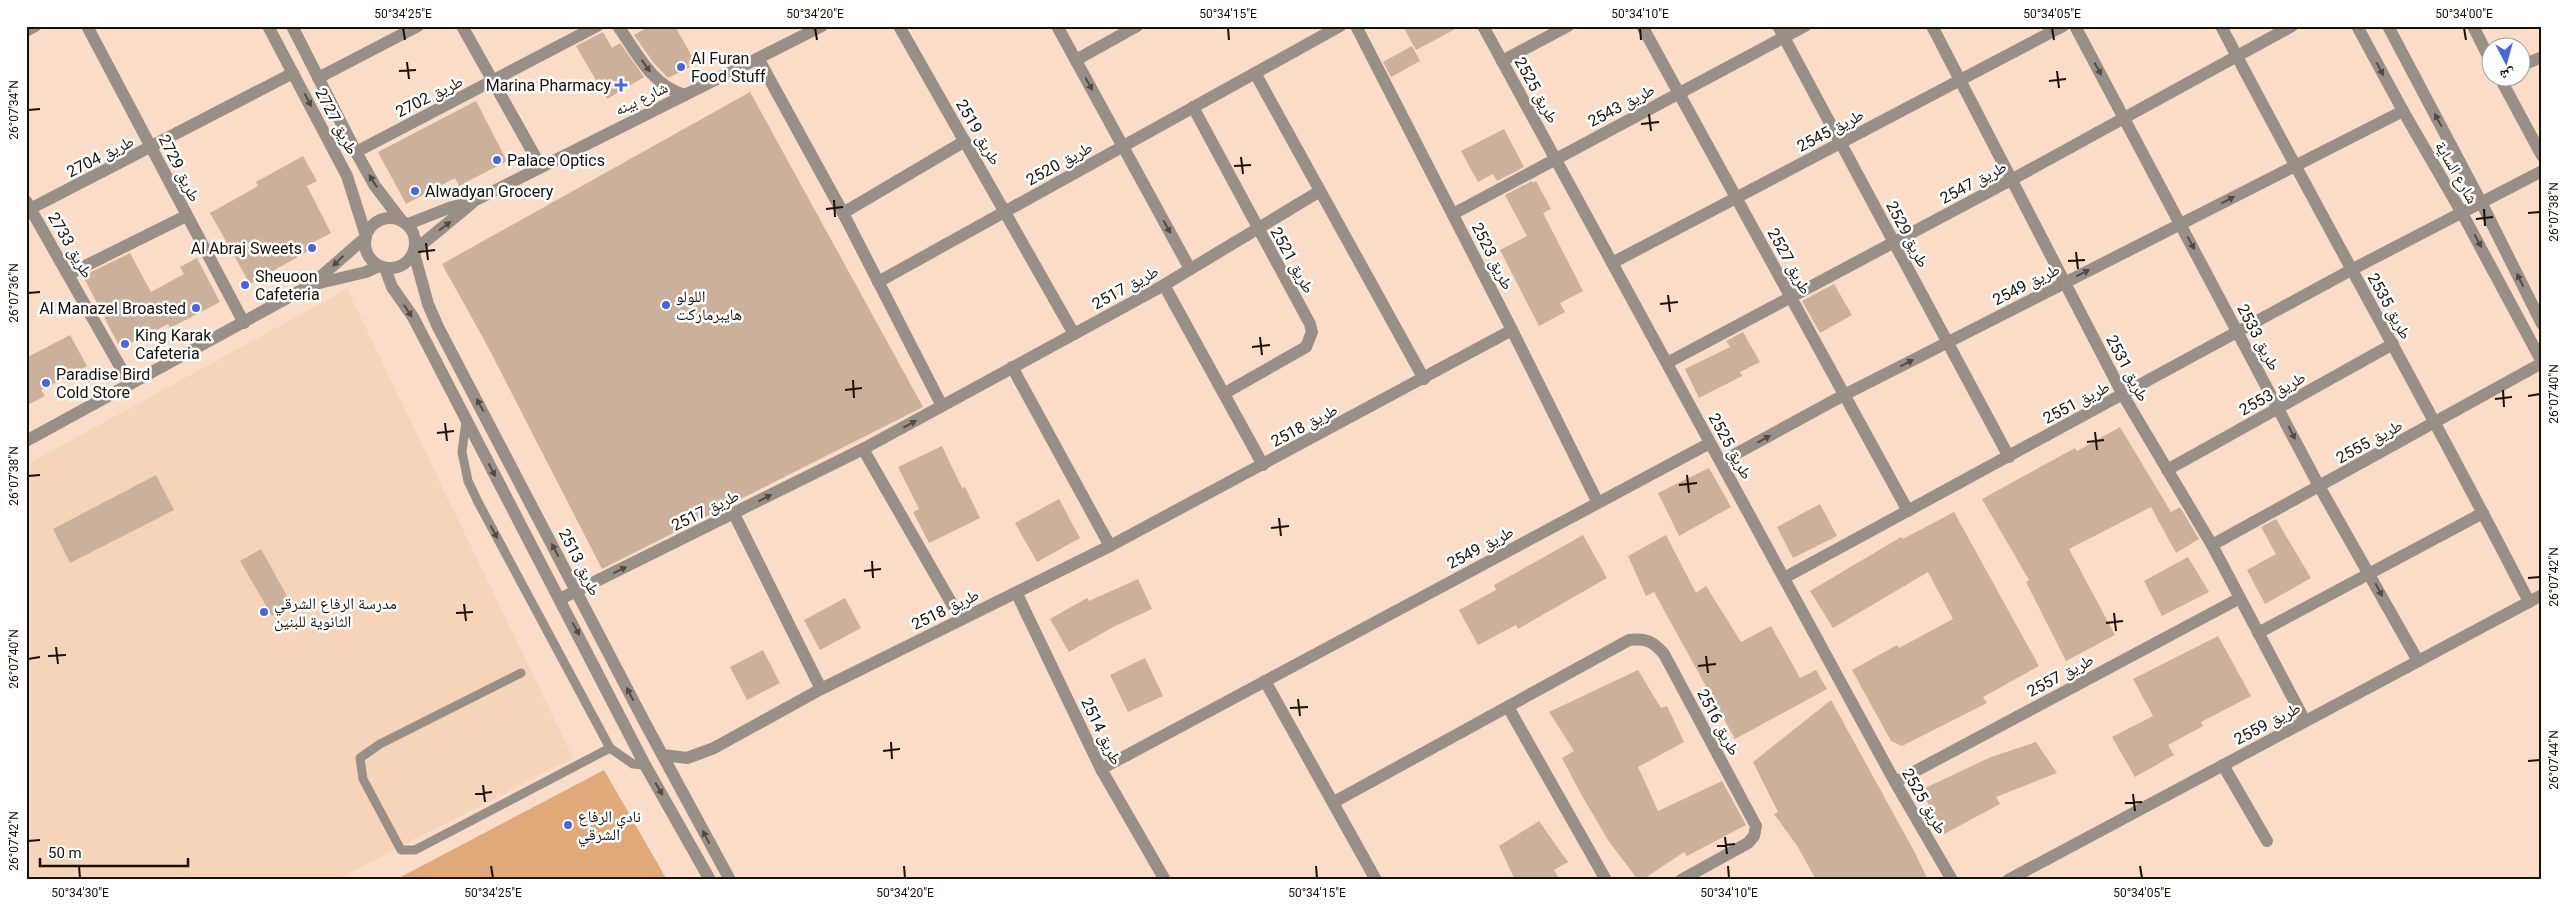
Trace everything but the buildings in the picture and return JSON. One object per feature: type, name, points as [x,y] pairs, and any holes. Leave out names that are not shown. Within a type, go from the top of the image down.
[{"type":"street","points":[[26,31],[35,26]]},
{"type":"street","name":"طريق 2729","points":[[87,26],[244,324]]},
{"type":"street","name":"طريق 2727","points":[[268,26],[347,176],[366,236]]},
{"type":"street","name":"طريق 2727","points":[[292,26],[375,186],[404,222]]},
{"type":"street","points":[[318,78],[418,26]]},
{"type":"street","points":[[462,26],[541,167]]},
{"type":"street","name":"طريق 2702","points":[[356,152],[597,26]]},
{"type":"street","points":[[618,26],[656,79],[674,92],[685,95]]},
{"type":"street","name":"شارع بينه","points":[[404,222],[474,201],[759,60],[822,26]]},
{"type":"street","name":"طريق 2519","points":[[899,26],[1006,210],[1074,334]]},
{"type":"street","points":[[1057,26],[1190,269]]},
{"type":"street","points":[[1076,60],[1137,26]]},
{"type":"street","name":"طريق 2520","points":[[878,282],[1340,26]]},
{"type":"street","name":"طريق 2523","points":[[1356,26],[1512,330],[1598,503]]},
{"type":"street","name":"طريق 2525","points":[[1483,26],[1895,782],[1952,880]]},
{"type":"street","points":[[1502,61],[1568,26]]},
{"type":"street","name":"طريق 2527","points":[[1642,26],[1908,511]]},
{"type":"street","name":"طريق 2543","points":[[1452,214],[1679,93],[1781,32],[1805,26]]},
{"type":"street","name":"طريق 2531","points":[[1932,26],[2123,395],[2212,545],[2305,721]]},
{"type":"street","name":"طريق 2545","points":[[1612,262],[2063,26]]},
{"type":"street","name":"طريق 2533","points":[[2075,26],[2319,486],[2370,573],[2418,661]]},
{"type":"street","name":"طريق 2535","points":[[2221,26],[2351,270],[2436,423],[2529,602]]},
{"type":"street","name":"طريق 2547","points":[[1667,363],[2011,180],[2292,26]]},
{"type":"street","name":"شارع الساية","points":[[2357,26],[2402,111],[2462,213],[2542,362]]},
{"type":"street","name":"شارع الساية","points":[[2388,26],[2481,202],[2542,324]]},
{"type":"street","points":[[2472,26],[2480,41]]},
{"type":"street","name":"طريق 2529","points":[[1781,32],[1842,142],[1893,243],[1949,342],[2009,457]]},
{"type":"street","points":[[2530,62],[2542,57]]},
{"type":"street","points":[[759,60],[843,213],[942,406]]},
{"type":"street","name":"طريق 2704","points":[[28,207],[152,147],[294,73]]},
{"type":"street","points":[[1255,73],[1424,379]]},
{"type":"street","points":[[2505,88],[2542,156]]},
{"type":"street","name":"طريق 2521","points":[[1193,107],[1257,229],[1310,324],[1311,340],[1300,351],[1225,393]]},
{"type":"street","name":"طريق 2549","points":[[1721,462],[1844,395],[2402,111]]},
{"type":"street","points":[[843,213],[966,141]]},
{"type":"street","name":"طريق 2551","points":[[1784,578],[2351,270],[2542,171]]},
{"type":"street","name":"طريق 2517","points":[[560,599],[863,449],[1164,285],[1320,191]]},
{"type":"street","name":"شارع بينه","points":[[414,252],[465,212],[474,201]]},
{"type":"street","name":"طريق 2733","points":[[28,207],[69,274],[130,384]]},
{"type":"street","points":[[69,274],[186,216]]},
{"type":"street","points":[[311,285],[382,267],[402,265],[414,252],[415,236],[404,222],[387,218],[380,220],[369,229],[365,244],[369,257],[382,267],[392,287],[413,317],[646,765],[710,880]]},
{"type":"street","points":[[26,441],[244,324],[311,285],[366,236]]},
{"type":"street","name":"طريق 2513","points":[[414,252],[428,304],[438,327],[730,880]]},
{"type":"street","points":[[1164,285],[1263,465]]},
{"type":"street","name":"طريق 2518","points":[[663,755],[687,758],[705,752],[960,618],[1017,594],[1110,546],[1424,379],[1512,330]]},
{"type":"street","name":"طريق 2553","points":[[2167,470],[2393,344]]},
{"type":"street","name":"طريق 2555","points":[[2212,545],[2436,423],[2542,362]]},
{"type":"street","points":[[1012,367],[1110,546]]},
{"type":"street","name":"طريق 2549","points":[[1102,769],[1710,443]]},
{"type":"street","points":[[863,449],[960,618]]},
{"type":"street","points":[[2258,633],[2483,513]]},
{"type":"street","points":[[734,514],[822,689]]},
{"type":"street","name":"طريق 2514","points":[[1017,594],[1102,769],[1165,880]]},
{"type":"street","name":"طريق 2559","points":[[2008,880],[2542,595]]},
{"type":"street","name":"طريق 2557","points":[[1895,782],[2240,598]]},
{"type":"street","name":"طريق 2516","points":[[1334,802],[1629,640],[1642,638],[1655,643],[1664,654],[1756,826],[1754,836],[1748,843],[1681,880]]},
{"type":"street","points":[[1265,681],[1376,880]]},
{"type":"street","points":[[1508,707],[1606,880]]},
{"type":"street","points":[[2223,765],[2267,841]]},
{"type":"lane","points":[[466,421],[462,452],[468,481],[610,748],[633,764],[646,765]]},
{"type":"lane","points":[[521,673],[380,744],[360,758],[363,779],[401,850],[415,850],[432,842],[610,748]]},
{"type":"shaded area","name":"مدرسة الرفاع الشرقي الثانوية للبنين","points":[[347,289],[573,758],[336,880],[26,880],[26,465]]},
{"type":"shaded area","name":"نادي الرفاع الشرقي","points":[[604,770],[667,880],[395,880]]},
{"type":"place","name":"Al Furan Food Stuff","points":[[681,67]]},
{"type":"place","name":"Marina Pharmacy","points":[[621,85]]},
{"type":"place","name":"Palace Optics","points":[[497,160]]},
{"type":"place","name":"Alwadyan Grocery","points":[[415,191]]},
{"type":"place","name":"Al Abraj Sweets","points":[[312,248]]},
{"type":"place","name":"Sheuoon Cafeteria","points":[[245,285]]},
{"type":"place","name":"اللولو هايبرماركت","points":[[666,305]]},
{"type":"place","name":"Al Manazel Broasted","points":[[196,308]]},
{"type":"place","name":"King Karak Cafeteria","points":[[125,344]]},
{"type":"place","name":"Paradise Bird Cold Store","points":[[46,383]]},
{"type":"place","name":"مدرسة الرفاع الشرقي الثانوية للبنين","points":[[264,612]]},
{"type":"place","name":"نادي الرفاع الشرقي","points":[[568,825]]}]
